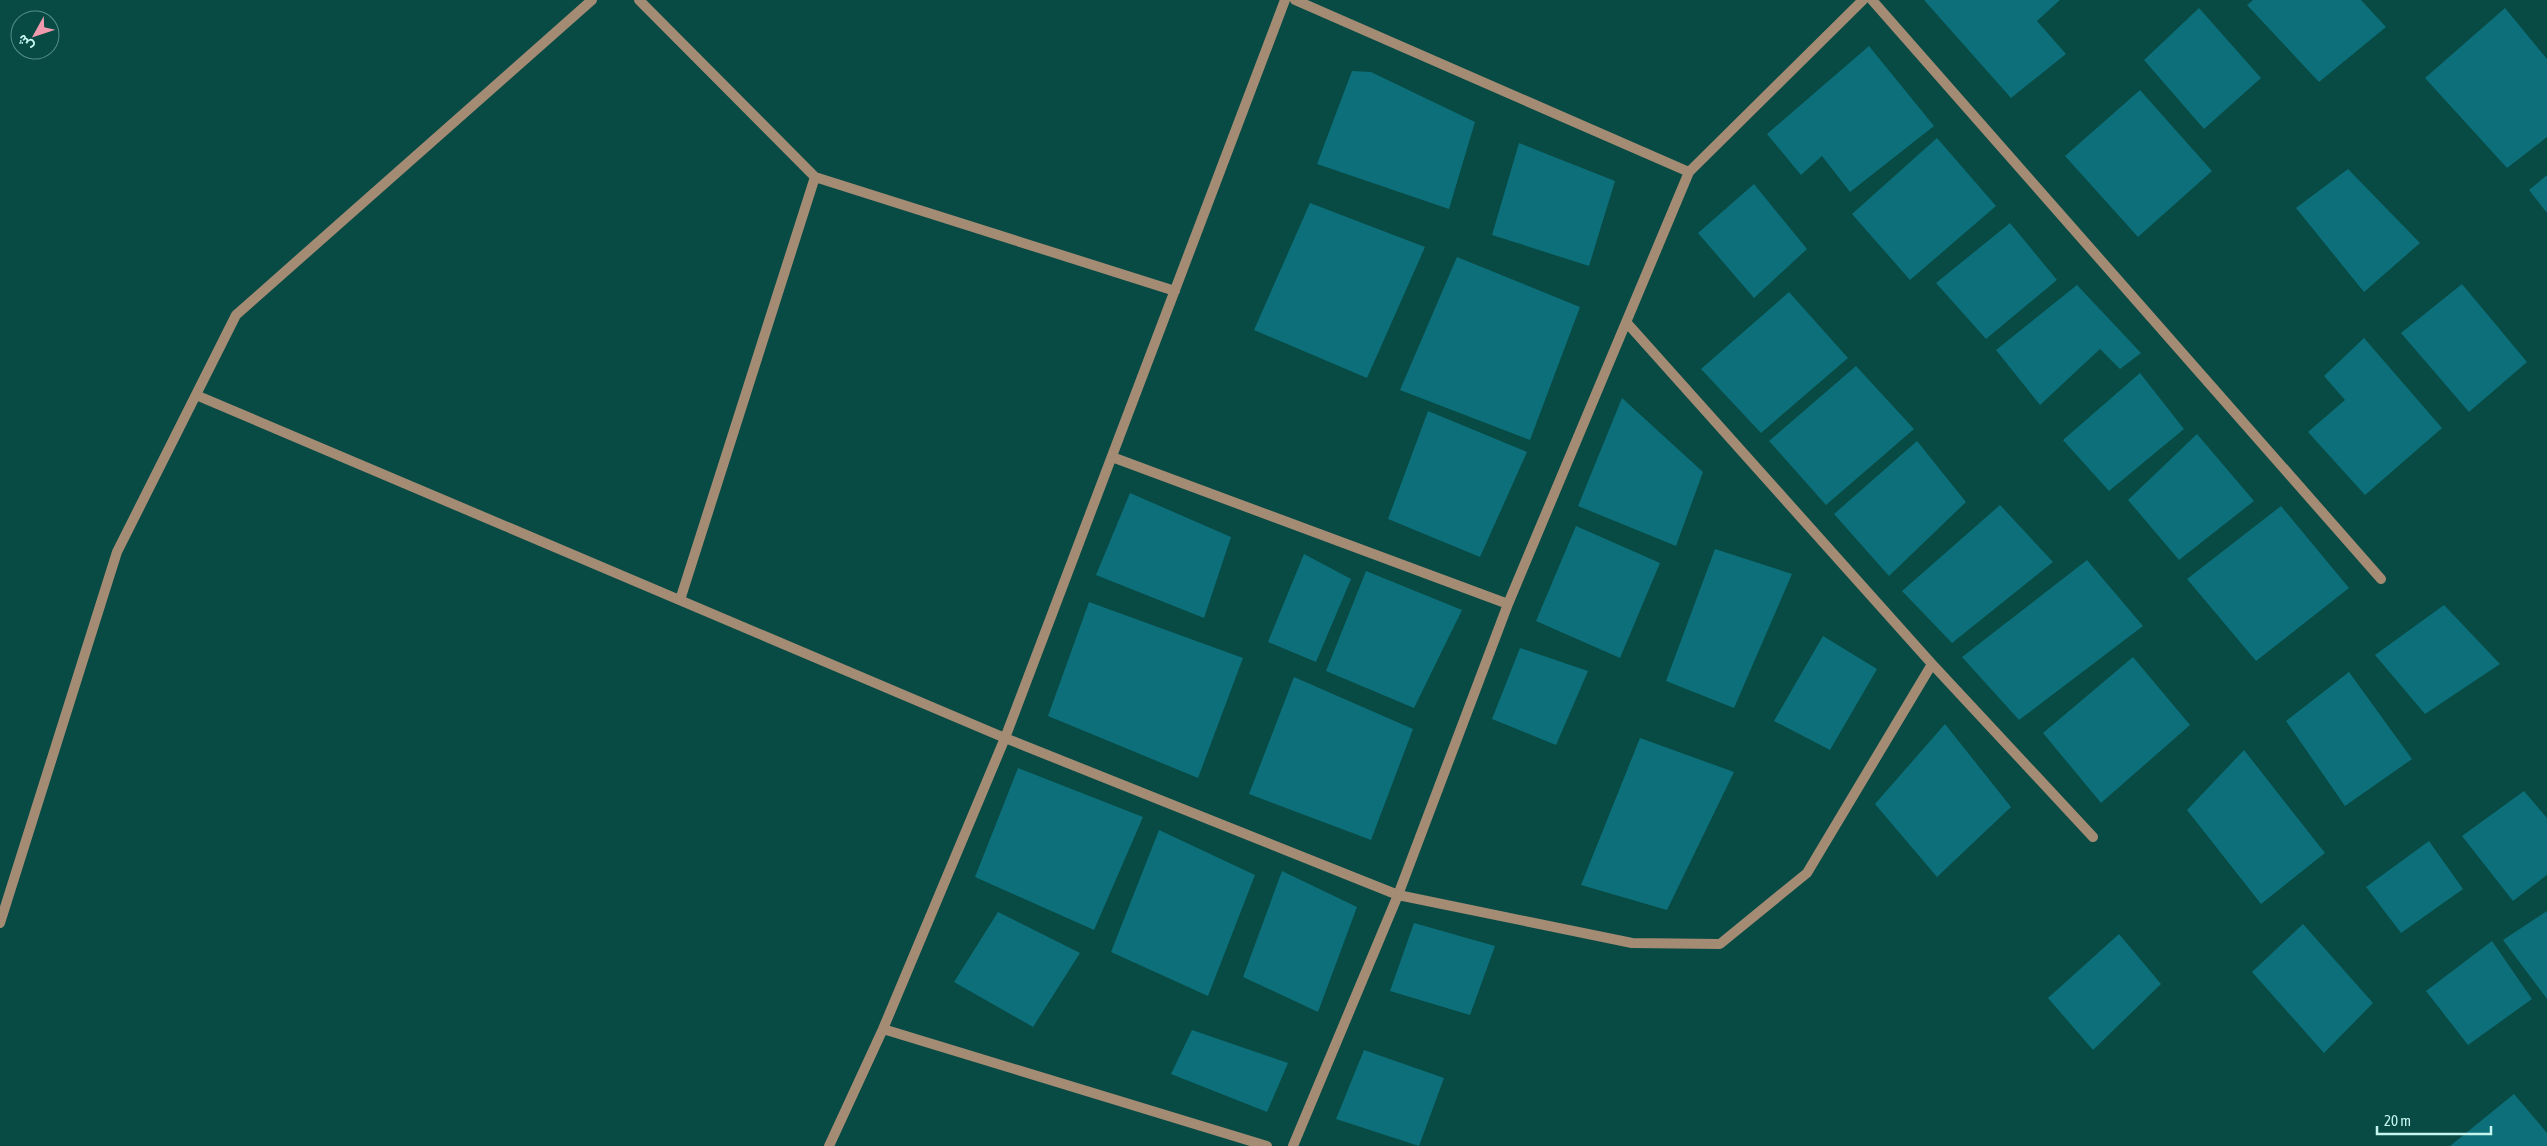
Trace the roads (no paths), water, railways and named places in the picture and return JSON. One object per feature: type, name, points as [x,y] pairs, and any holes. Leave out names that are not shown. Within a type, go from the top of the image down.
[{"type":"street","points":[[0,923],[116,552],[236,316],[592,0]]},
{"type":"street","points":[[639,0],[815,176],[1175,291]]},
{"type":"street","points":[[829,1146],[884,1028],[1005,738],[1285,0]]},
{"type":"street","points":[[1294,0],[1689,172]]},
{"type":"street","points":[[1293,1146],[1398,895],[1508,604],[1689,172],[1863,0]]},
{"type":"street","points":[[1872,0],[2381,579]]},
{"type":"street","points":[[680,600],[815,176]]},
{"type":"street","points":[[1626,323],[1932,664],[2093,837]]},
{"type":"street","points":[[196,394],[1005,738],[1398,895],[1632,943],[1720,944],[1806,873],[1932,664]]},
{"type":"street","points":[[1112,457],[1508,604]]},
{"type":"street","points":[[884,1028],[1267,1146]]}]
